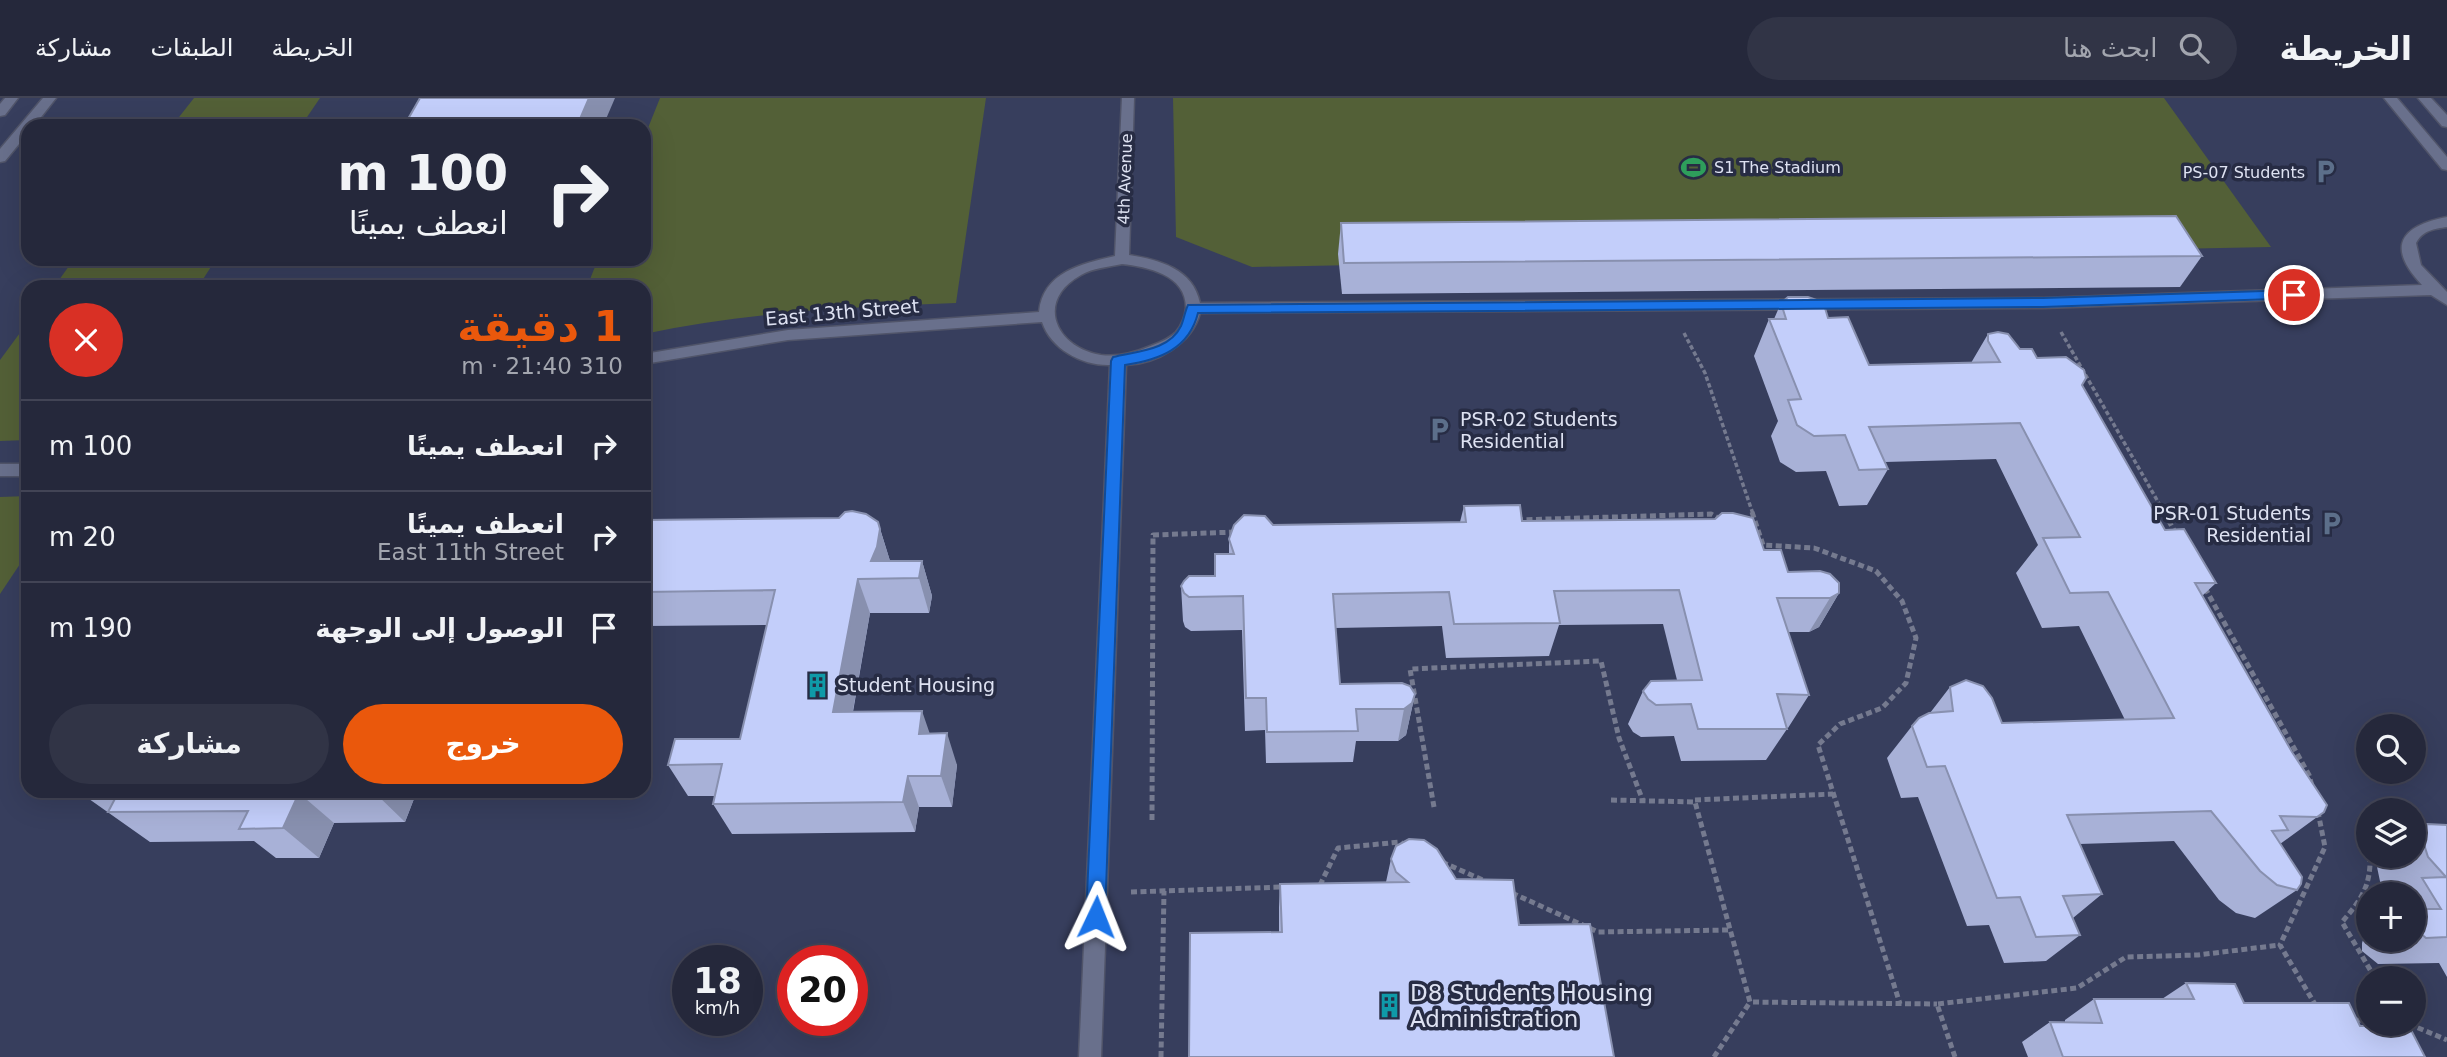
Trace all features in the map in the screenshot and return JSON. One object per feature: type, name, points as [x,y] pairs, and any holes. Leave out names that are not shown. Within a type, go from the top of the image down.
[{"type":"lane","points":[[0,112],[12,98]]},
{"type":"lane","points":[[32,119],[50,98]]},
{"type":"lane","name":"4th Avenue","points":[[1122,259],[1128,98]]},
{"type":"lane","points":[[2390,98],[2447,166]]},
{"type":"lane","points":[[2424,98],[2447,123]]},
{"type":"lane","points":[[0,158],[21,133]]},
{"type":"lane","points":[[2447,222],[2422,228],[2410,239],[2408,254],[2416,272],[2447,300]]},
{"type":"lane","points":[[1122,259],[1159,266],[1175,275],[1187,286],[1193,300],[1193,308],[1187,328],[1176,341],[1140,358],[1118,361],[1096,359],[1077,353],[1055,337],[1045,317],[1046,303],[1053,289],[1065,277],[1100,262],[1122,259]]},
{"type":"lane","points":[[1193,308],[2043,303],[2433,290]]},
{"type":"lane","name":"East 13th Street","points":[[651,358],[788,335],[1045,317]]},
{"type":"lane","points":[[1090,1057],[1118,361]]},
{"type":"lane","points":[[0,470],[21,470]]},
{"type":"path","points":[[2043,303],[2078,359],[2180,542]]},
{"type":"path","points":[[1668,305],[1705,373],[1763,545]]},
{"type":"path","points":[[1506,521],[1711,514],[1722,520]]},
{"type":"path","points":[[1152,820],[1153,535],[1248,531]]},
{"type":"path","points":[[1752,539],[1763,545],[1814,548],[1876,571],[1902,601],[1916,638],[1906,683],[1882,708],[1840,724],[1818,745],[1900,1004]]},
{"type":"path","points":[[2201,579],[2309,775],[2325,847],[2280,944]]},
{"type":"path","points":[[1434,807],[1410,669],[1601,661],[1619,738],[1643,801]]},
{"type":"path","points":[[1611,800],[1675,801],[1833,794]]},
{"type":"path","points":[[1675,801],[1695,802],[1750,1002],[1714,1057]]},
{"type":"path","points":[[1308,886],[1321,885],[1338,848],[1400,842],[1411,847]]},
{"type":"path","points":[[1432,857],[1489,883]]},
{"type":"path","points":[[2368,966],[2342,922],[2362,899],[2371,882],[2370,868]]},
{"type":"path","points":[[1096,893],[1295,886]]},
{"type":"path","points":[[1501,888],[1598,932],[1730,930]]},
{"type":"path","points":[[1161,1057],[1164,891]]},
{"type":"path","points":[[1750,1002],[1937,1004],[2077,988],[2126,957],[2197,955],[2280,944]]},
{"type":"path","points":[[2280,944],[2318,1010]]},
{"type":"path","points":[[1937,1004],[1955,1057]]},
{"type":"path","points":[[2346,1020],[2356,1020]]},
{"type":"path","points":[[2426,1032],[2447,1041]]},
{"type":"shaded area","points":[[0,98],[2447,98],[2447,1057],[0,1057]]},
{"type":"green space","points":[[194,98],[320,98],[306,119],[178,119]]},
{"type":"green space","points":[[660,98],[986,98],[956,303],[761,316],[651,333],[651,280],[590,280],[595,266],[651,266],[651,120]]},
{"type":"green space","name":"S1 The Stadium","points":[[1173,98],[2164,98],[2271,247],[1252,267],[1176,237]]},
{"type":"green space","points":[[69,266],[212,266],[202,280],[59,280]]},
{"type":"green space","points":[[21,332],[21,440],[0,441],[0,360]]},
{"type":"green space","points":[[21,496],[21,562],[0,594],[0,497]]},
{"type":"building","points":[[420,98],[589,98],[580,119],[408,119]]},
{"type":"building","points":[[2176,216],[2202,256],[1344,263],[1341,223]]},
{"type":"building","points":[[1788,297],[1817,300],[1825,308],[1828,318],[1848,317],[1869,365],[2000,362],[1988,341],[1988,334],[1998,332],[2008,334],[2020,349],[2032,349],[2037,358],[2066,357],[2084,370],[2086,378],[2082,385],[2165,530],[2184,529],[2216,583],[2195,583],[2292,752],[2327,805],[2324,812],[2317,817],[2280,816],[2288,830],[2272,831],[2302,877],[2297,890],[2277,885],[2260,871],[2211,811],[2067,815],[2102,894],[2063,896],[2080,935],[2036,937],[2020,897],[1997,898],[1945,766],[1927,767],[1912,726],[1919,718],[1929,713],[1953,711],[1950,687],[1966,680],[1983,686],[1992,698],[2002,723],[2174,718],[2108,592],[2070,593],[2043,538],[2080,537],[2020,423],[1869,427],[1888,469],[1859,470],[1845,435],[1814,436],[1797,425],[1788,400],[1801,399],[1769,319],[1786,319],[1781,303]]},
{"type":"building","points":[[1520,505],[1522,521],[1715,519],[1722,513],[1733,513],[1753,518],[1764,550],[1781,550],[1788,572],[1820,571],[1830,574],[1839,583],[1839,593],[1830,598],[1777,598],[1809,695],[1777,694],[1787,729],[1698,729],[1691,704],[1656,705],[1648,699],[1643,691],[1651,681],[1702,680],[1679,590],[1554,591],[1560,623],[1454,624],[1449,592],[1333,594],[1340,684],[1402,683],[1410,686],[1415,694],[1412,703],[1404,709],[1356,709],[1358,731],[1267,732],[1266,698],[1246,698],[1243,596],[1189,597],[1181,586],[1189,576],[1215,576],[1215,554],[1234,554],[1229,539],[1234,525],[1244,515],[1265,516],[1273,525],[1466,522],[1464,506]]},
{"type":"building","name":"Student Housing","points":[[845,512],[866,514],[878,522],[880,529],[877,547],[871,561],[922,561],[919,578],[858,579],[833,712],[922,711],[919,734],[947,733],[941,776],[908,776],[903,802],[713,804],[722,764],[668,765],[675,739],[740,739],[775,590],[651,592],[651,520],[839,518]]},
{"type":"building","points":[[115,798],[297,798],[283,828],[239,829],[248,811],[108,812]]},
{"type":"building","points":[[2427,824],[2447,825],[2447,937],[2426,938],[2426,909],[2441,909],[2422,878],[2446,877],[2428,857]]},
{"type":"building","name":"D8 Students Housing Administration","points":[[1409,839],[1424,840],[1437,849],[1456,879],[1513,880],[1519,925],[1590,924],[1614,1057],[1189,1057],[1190,933],[1282,932],[1280,884],[1408,882],[1396,872],[1391,859],[1396,846]]},
{"type":"building","points":[[2186,983],[2235,984],[2244,1003],[2349,1003],[2356,1018],[2356,1036],[2414,1036],[2425,1057],[2063,1057],[2050,1022],[2102,1023],[2094,999],[2194,999]]},
{"type":"place","name":"S1 The Stadium","points":[[1694,167]]},
{"type":"place","name":"PS-07 Students","points":[[2325,172]]},
{"type":"place","name":"PSR-02 Students Residential","points":[[1440,430]]},
{"type":"place","name":"PSR-01 Students Residential","points":[[2331,524]]},
{"type":"place","name":"Student Housing","points":[[817,685]]},
{"type":"place","name":"D8 Students Housing Administration","points":[[1390,1006]]},
{"type":"route","points":[[1096,917],[1118,361],[1140,358],[1176,341],[1187,328],[1193,308],[2043,303],[2294,295]]}]
